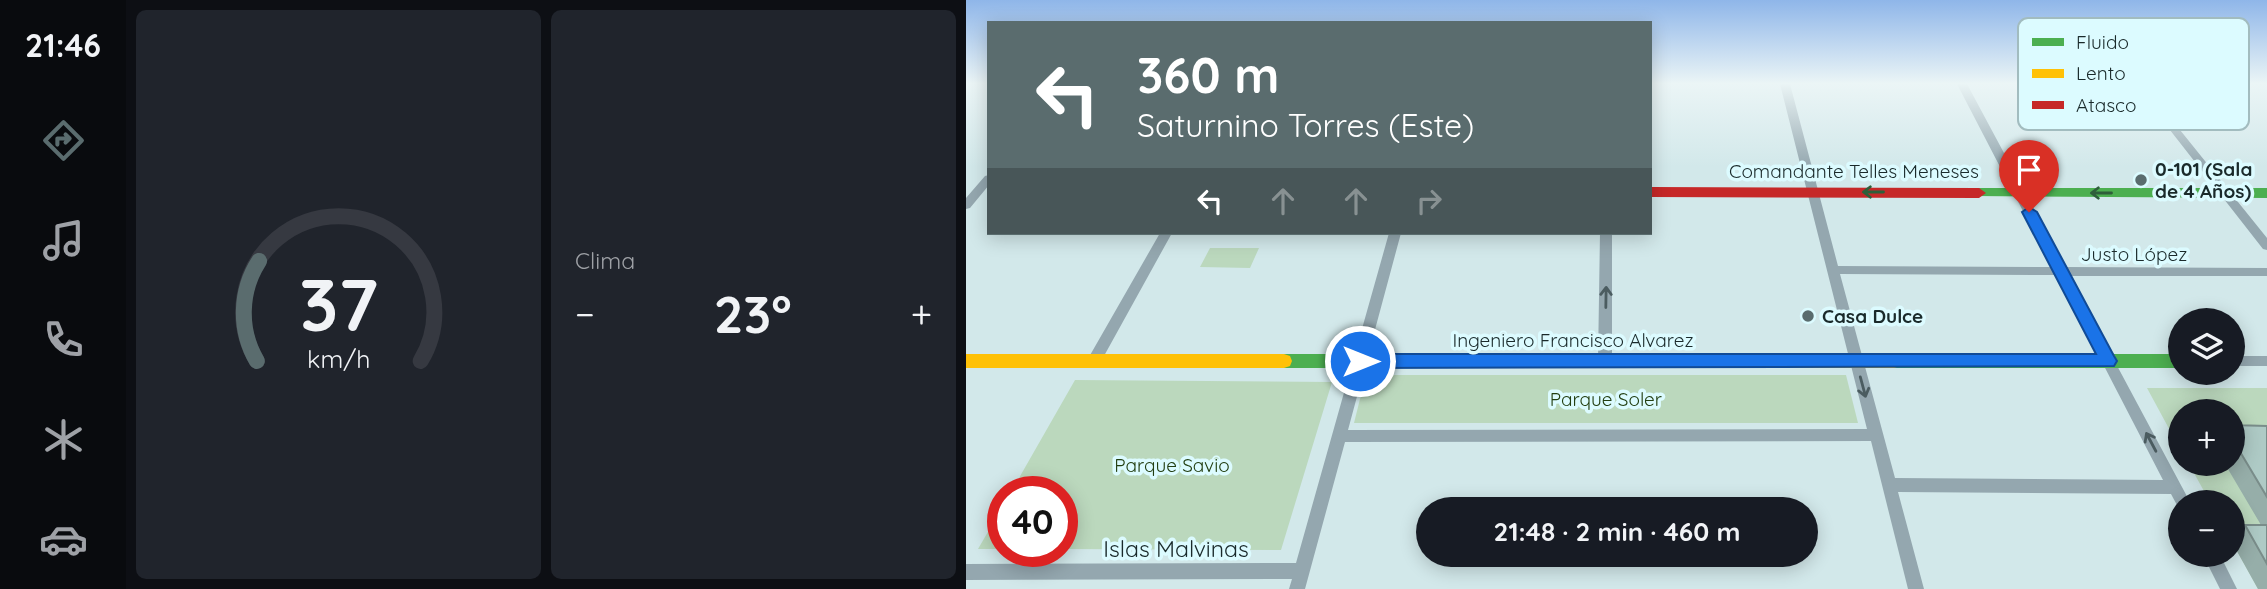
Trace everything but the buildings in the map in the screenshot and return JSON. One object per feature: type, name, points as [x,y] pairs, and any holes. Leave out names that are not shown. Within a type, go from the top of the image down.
[{"type":"street","points":[[1792,111],[1916,589]]},
{"type":"street","points":[[1977,111],[2177,490]]},
{"type":"street","points":[[2175,130],[2267,246]]},
{"type":"street","points":[[966,190],[984,190]]},
{"type":"street","points":[[966,205],[984,190]]},
{"type":"street","name":"Comandante Telles Meneses","points":[[1652,192],[2267,193]]},
{"type":"street","points":[[1094,361],[1165,235]]},
{"type":"street","points":[[1297,589],[1394,235]]},
{"type":"street","points":[[1605,361],[1606,235]]},
{"type":"street","name":"Justo López","points":[[1833,270],[2267,272]]},
{"type":"street","name":"Ingeniero Francisco Alvarez","points":[[966,361],[2168,361]]},
{"type":"street","points":[[2245,362],[2267,362]]},
{"type":"street","points":[[1339,436],[1876,435]]},
{"type":"street","points":[[1889,485],[2175,487]]},
{"type":"street","points":[[2217,567],[2229,589]]},
{"type":"street","name":"Islas Malvinas","points":[[966,572],[1302,571]]},
{"type":"green space","points":[[1210,248],[1259,248],[1250,268],[1200,267]]},
{"type":"green space","name":"Parque Soler","points":[[1366,375],[1846,375],[1858,423],[1354,423]]},
{"type":"green space","name":"Parque Savio","points":[[1075,380],[1332,382],[1281,550],[1078,549],[1078,476],[1020,476]]},
{"type":"green space","points":[[2147,388],[2267,388],[2267,589],[2258,589],[2245,566],[2245,490],[2203,490],[2196,476],[2245,476],[2245,399],[2168,399],[2168,427]]},
{"type":"green space","points":[[987,534],[987,549],[978,549]]},
{"type":"traffic: fast","points":[[1979,193],[2267,193]]},
{"type":"traffic: fast","points":[[1284,361],[1573,361]]},
{"type":"traffic: fast","points":[[1894,361],[2168,361]]},
{"type":"traffic: slow","points":[[966,361],[1284,361]]},
{"type":"traffic: slow","points":[[1573,361],[1894,361]]},
{"type":"traffic: jam","points":[[1652,192],[1979,193]]},
{"type":"place","name":"0-101 (Sala de 4 Años)","points":[[2141,180]]},
{"type":"place","name":"Casa Dulce","points":[[1808,316]]},
{"type":"route","points":[[1360,361],[2108,361],[2029,212]]}]
